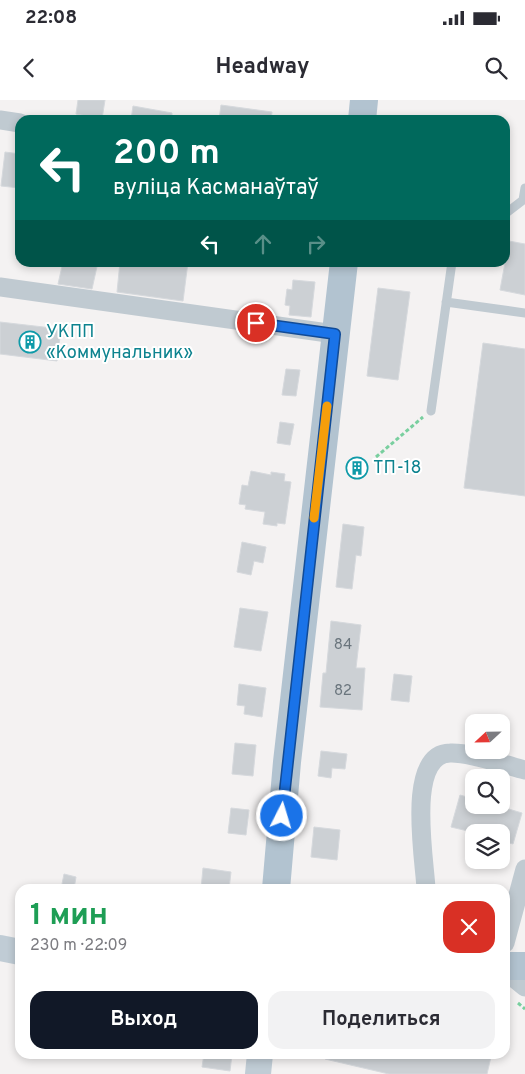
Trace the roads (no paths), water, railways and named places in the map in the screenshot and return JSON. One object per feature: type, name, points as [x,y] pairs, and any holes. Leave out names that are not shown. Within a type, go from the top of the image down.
[{"type":"main road","points":[[362,115],[364,100]]},
{"type":"main road","points":[[276,884],[287,762],[343,267]]},
{"type":"main road","points":[[0,948],[15,951]]},
{"type":"main road","points":[[510,966],[525,966]]},
{"type":"street","points":[[0,120],[15,122]]},
{"type":"street","points":[[0,287],[335,334]]},
{"type":"street","points":[[426,884],[420,826],[422,784],[432,761],[448,752],[525,770]]},
{"type":"street","points":[[510,928],[522,891],[525,869]]},
{"type":"street","points":[[510,975],[525,987]]},
{"type":"lane","points":[[510,210],[523,200],[525,188]]},
{"type":"lane","points":[[431,410],[451,267]]},
{"type":"lane","points":[[446,302],[525,313]]},
{"type":"place","name":"УКПП «Коммунальник»","points":[[30,342]]},
{"type":"place","name":"ТП-18","points":[[357,468]]}]
